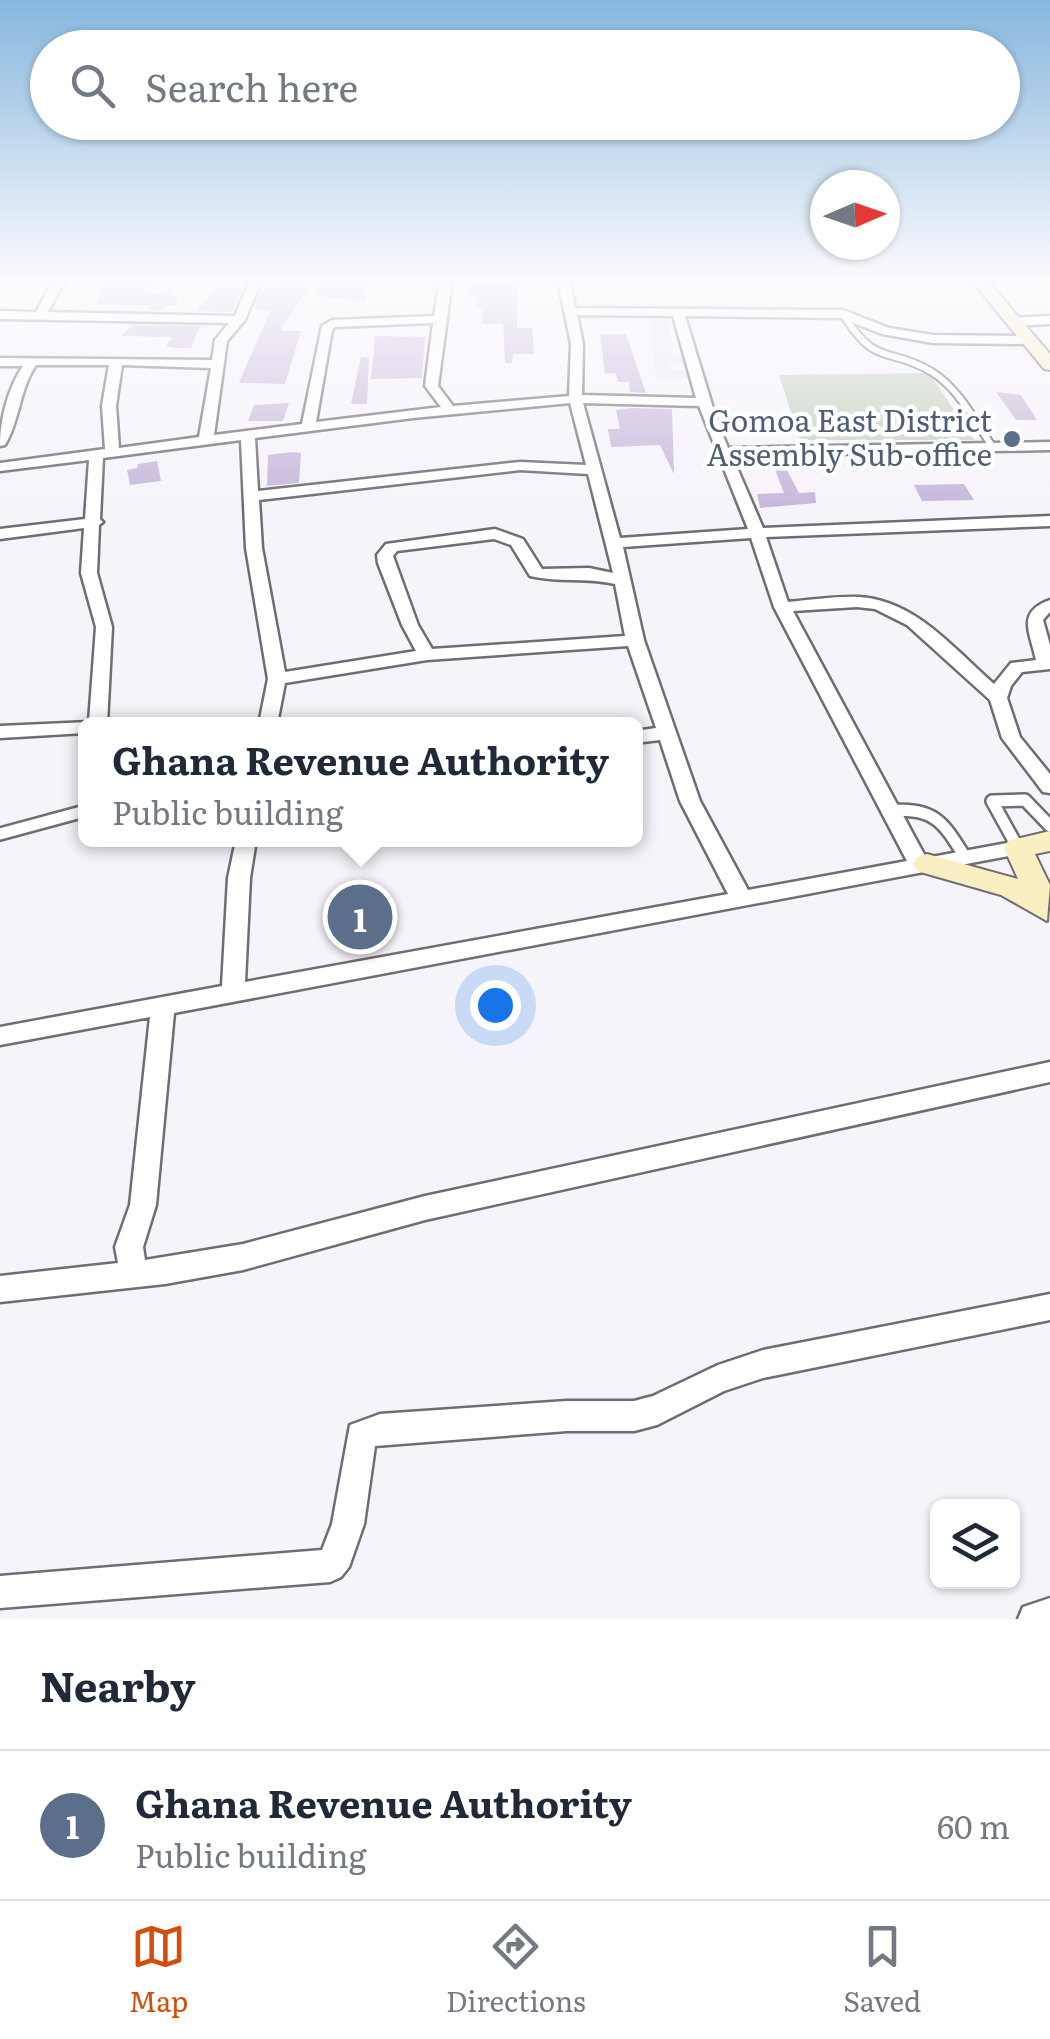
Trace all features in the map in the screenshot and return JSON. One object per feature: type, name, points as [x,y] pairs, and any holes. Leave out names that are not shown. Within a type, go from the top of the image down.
[{"type":"street","points":[[206,440],[218,356]]},
{"type":"street","points":[[308,428],[321,356]]},
{"type":"street","points":[[434,356],[432,386],[450,410]]},
{"type":"street","points":[[577,356],[575,400],[614,543],[635,640],[690,801],[742,899]]},
{"type":"street","points":[[690,356],[704,402],[757,532],[782,608],[888,810],[923,864],[1011,887],[1047,912]]},
{"type":"street","points":[[98,717],[104,627],[90,573],[116,361]]},
{"type":"street","points":[[0,362],[216,364]]},
{"type":"street","points":[[0,442],[11,423],[24,372],[31,363]]},
{"type":"street","points":[[3,462],[248,437],[450,410],[575,400],[704,402]]},
{"type":"street","points":[[248,437],[254,548],[277,679],[269,717]]},
{"type":"street","points":[[726,452],[1050,446]]},
{"type":"street","points":[[732,470],[755,451]]},
{"type":"street","points":[[252,496],[520,466],[594,470]]},
{"type":"street","points":[[614,543],[757,532],[1050,521]]},
{"type":"street","points":[[0,534],[95,522]]},
{"type":"street","points":[[427,655],[410,625],[386,563],[385,555],[392,546],[495,534],[517,542],[536,573],[589,573],[620,580]]},
{"type":"street","points":[[782,608],[857,602],[896,611],[912,621],[998,698],[1011,738],[1050,786]]},
{"type":"street","points":[[998,698],[1002,685],[1016,667],[1048,664],[1035,620],[1038,612],[1050,605]]},
{"type":"street","points":[[277,679],[427,655],[635,640]]},
{"type":"street","points":[[0,732],[78,727]]},
{"type":"street","points":[[643,735],[665,734]]},
{"type":"street","points":[[0,1036],[1050,841]]},
{"type":"street","points":[[233,992],[239,878],[245,847]]},
{"type":"street","points":[[1018,848],[1047,912]]},
{"type":"street","points":[[138,1274],[129,1256],[129,1246],[143,1205],[162,1006]]},
{"type":"street","points":[[0,1289],[138,1274],[242,1257],[425,1208],[1050,1072]]},
{"type":"street","points":[[0,1592],[330,1566],[347,1540],[352,1478],[361,1436],[380,1429],[568,1416],[634,1416],[657,1410],[718,1379],[763,1364],[1050,1307]]},
{"type":"street","points":[[1034,1619],[1050,1615]]},
{"type":"lane","points":[[884,356],[934,373],[952,390],[992,446]]},
{"type":"lane","points":[[1018,848],[992,801],[1026,800],[1050,826]]},
{"type":"lane","points":[[888,810],[922,809],[934,813],[965,857]]},
{"type":"lane","points":[[0,834],[78,814]]},
{"type":"shaded area","points":[[654,356],[693,356],[694,363],[670,363],[672,370],[697,370],[698,378],[656,378]]},
{"type":"green space","points":[[929,373],[974,440],[800,440],[779,375]]},
{"type":"building","points":[[251,356],[294,356],[285,384],[239,383]]},
{"type":"building","points":[[373,356],[424,356],[422,378],[371,379]]},
{"type":"building","points":[[603,356],[633,356],[646,393],[630,392],[629,382],[618,382],[616,373],[605,374]]},
{"type":"building","points":[[361,357],[369,358],[367,404],[351,404]]},
{"type":"building","points":[[996,392],[1021,395],[1037,420],[1016,420]]},
{"type":"building","points":[[289,403],[283,421],[248,421],[254,405]]},
{"type":"building","points":[[672,409],[674,474],[660,445],[611,447],[608,429],[620,429],[616,410]]},
{"type":"building","points":[[301,453],[299,483],[267,486],[268,455]]},
{"type":"building","points":[[771,459],[781,459],[799,493],[815,492],[816,503],[760,508],[757,494],[784,493]]},
{"type":"building","points":[[157,461],[161,481],[130,485],[127,470]]},
{"type":"building","points":[[964,484],[974,500],[922,501],[914,485]]},
{"type":"place","name":"Gomoa East District Assembly Sub-office","points":[[1012,439]]},
{"type":"place","name":"Ghana Revenue Authority","points":[[360,917]]}]
